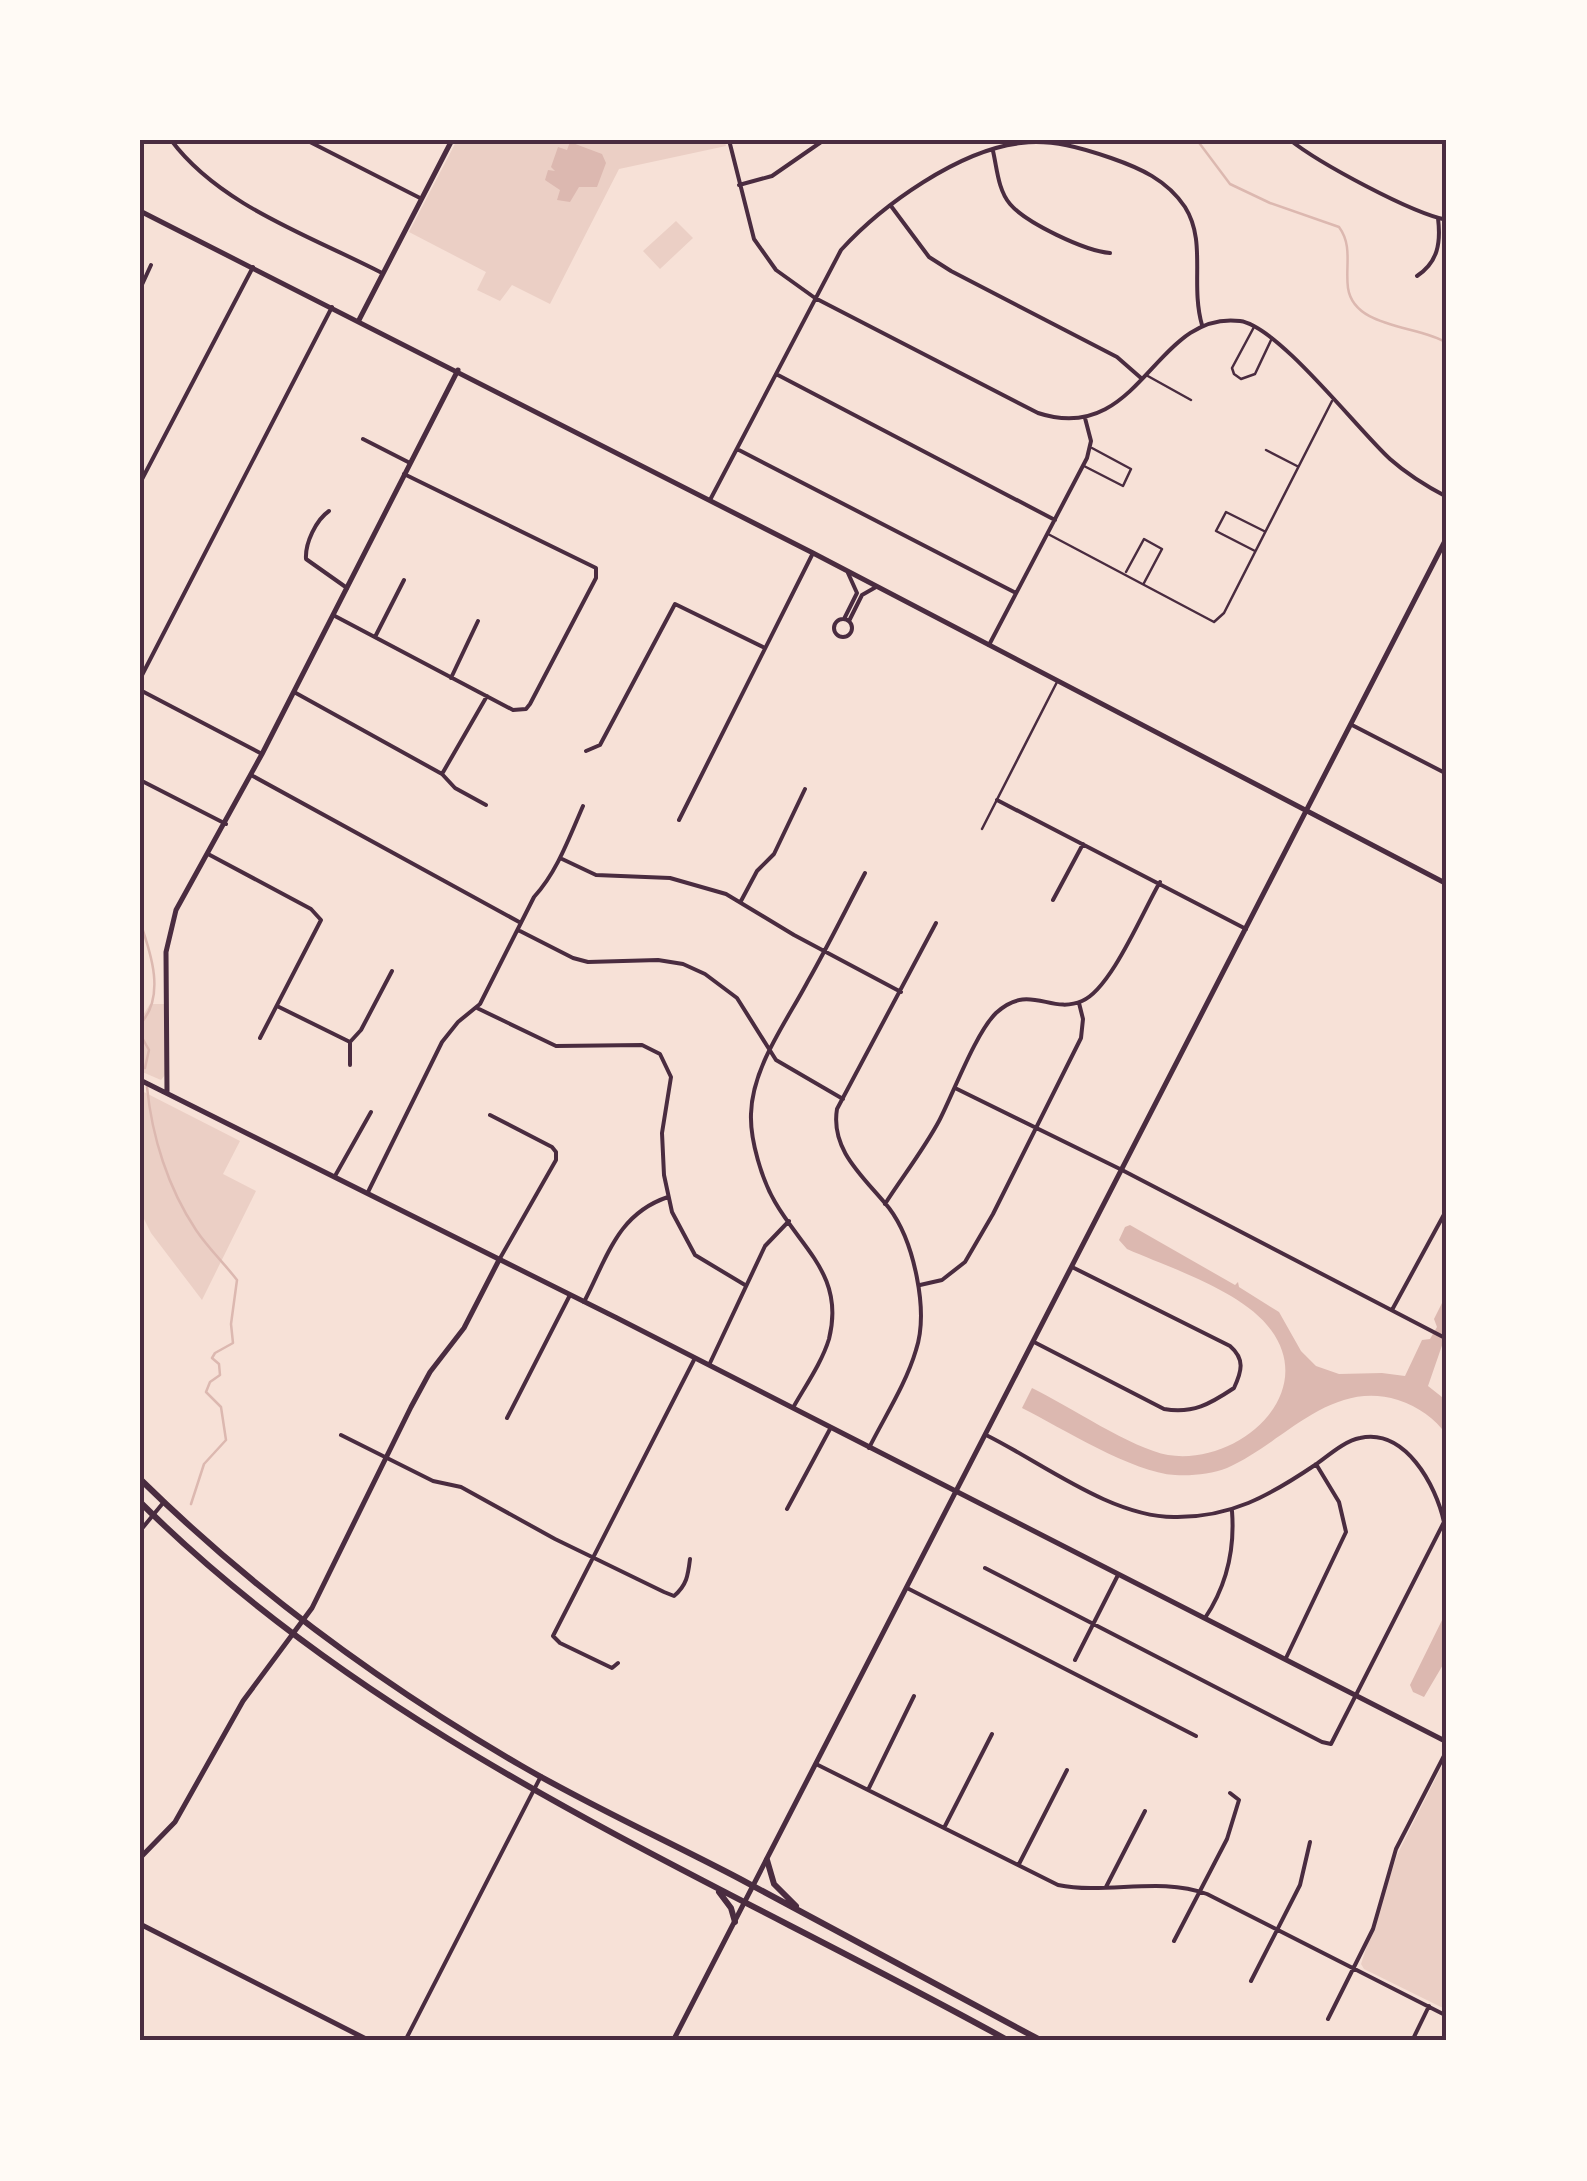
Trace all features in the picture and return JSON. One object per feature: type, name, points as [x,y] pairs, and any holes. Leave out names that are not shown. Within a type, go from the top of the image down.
[{"type":"main road","points":[[359,320],[452,140]]},
{"type":"main road","points":[[140,210],[847,570],[1447,884]]},
{"type":"main road","points":[[167,1093],[167,938],[176,910],[226,824],[458,370]]},
{"type":"main road","points":[[673,2041],[1447,537]]},
{"type":"main road","points":[[140,1080],[1205,1618],[1447,1746]]},
{"type":"main road","points":[[140,1858],[176,1822],[243,1701],[304,1619],[430,1372],[464,1328],[499,1260]]},
{"type":"main road","points":[[140,1479],[163,1503],[304,1619],[382,1677],[541,1776],[1042,2041]]},
{"type":"main road","points":[[140,1502],[220,1575],[293,1634],[378,1694],[534,1790],[1009,2041]]},
{"type":"main road","points":[[767,1860],[774,1884],[804,1914]]},
{"type":"main road","points":[[711,1884],[724,1896],[734,1922]]},
{"type":"main road","points":[[140,1924],[370,2041]]},
{"type":"main road","points":[[912,1990],[922,1977]]},
{"type":"street","points":[[171,140],[203,174],[232,195],[382,273]]},
{"type":"street","points":[[306,140],[420,198]]},
{"type":"street","points":[[729,140],[754,239],[764,256],[792,284],[1038,413],[1056,418],[1085,418],[1117,404],[1202,325],[1241,321],[1272,338],[1388,458],[1447,497]]},
{"type":"street","points":[[739,185],[772,176],[824,140]]},
{"type":"street","points":[[1292,141],[1314,157],[1447,220]]},
{"type":"street","points":[[710,500],[841,250],[891,206],[946,170],[992,151],[1021,142],[1079,143],[1149,173],[1169,187],[1186,208],[1198,234],[1195,291],[1202,325]]},
{"type":"street","points":[[992,151],[1009,203],[1093,252],[1110,253]]},
{"type":"street","points":[[891,206],[930,257],[1118,358],[1143,377]]},
{"type":"street","points":[[1417,276],[1430,266],[1437,253],[1438,218]]},
{"type":"street","points":[[140,289],[151,265]]},
{"type":"street","points":[[140,482],[253,267]]},
{"type":"street","points":[[140,680],[332,307]]},
{"type":"street","points":[[776,374],[1055,520]]},
{"type":"street","points":[[989,645],[1084,466],[1091,448],[1085,418]]},
{"type":"street","points":[[363,439],[410,463]]},
{"type":"street","points":[[736,449],[1016,593]]},
{"type":"street","points":[[333,615],[514,710],[526,709],[567,637],[596,578],[596,568],[404,474]]},
{"type":"street","points":[[328,512],[307,545],[306,559],[347,588]]},
{"type":"street","points":[[679,820],[813,553]]},
{"type":"street","points":[[847,570],[859,594]]},
{"type":"street","points":[[375,637],[404,580]]},
{"type":"street","points":[[847,620],[859,594],[878,586]]},
{"type":"street","points":[[586,751],[600,745],[675,604],[765,648]]},
{"type":"street","points":[[450,678],[478,621]]},
{"type":"street","points":[[140,690],[262,754]]},
{"type":"street","points":[[294,692],[442,774],[455,788],[486,805]]},
{"type":"street","points":[[442,774],[486,696]]},
{"type":"street","points":[[1352,725],[1447,774]]},
{"type":"street","points":[[251,775],[521,923]]},
{"type":"street","points":[[140,780],[226,824]]},
{"type":"street","points":[[741,902],[753,877],[774,854],[805,789]]},
{"type":"street","points":[[997,800],[1246,928]]},
{"type":"street","points":[[368,1192],[442,1042],[458,1022],[477,1008],[560,858],[583,806]]},
{"type":"street","points":[[1052,900],[1083,844]]},
{"type":"street","points":[[208,854],[319,915],[319,927],[260,1038]]},
{"type":"street","points":[[560,858],[596,875],[670,878],[700,884],[741,902],[901,992]]},
{"type":"street","points":[[792,1409],[828,1340],[831,1306],[824,1271],[775,1202],[767,1184],[750,1118],[755,1089],[770,1052],[865,872]]},
{"type":"street","points":[[885,1204],[937,1125],[986,1026],[1008,1004],[1033,997],[1062,1004],[1079,1003],[1092,995],[1107,980],[1160,882]]},
{"type":"street","points":[[869,1449],[918,1346],[918,1286],[910,1250],[885,1204],[848,1159],[837,1140],[835,1122],[843,1099],[936,923]]},
{"type":"street","points":[[518,930],[588,962],[658,960],[694,969],[716,980],[736,998],[776,1060],[843,1099]]},
{"type":"street","points":[[350,1065],[350,1042],[361,1030],[392,971]]},
{"type":"street","points":[[918,1286],[942,1280],[965,1262],[994,1214],[1081,1038],[1083,1019],[1079,1003]]},
{"type":"street","points":[[277,1006],[350,1042]]},
{"type":"street","points":[[477,1008],[556,1046],[642,1045],[660,1054],[671,1077],[662,1133],[668,1197],[694,1254],[745,1285]]},
{"type":"street","points":[[956,1088],[1447,1340]]},
{"type":"street","points":[[335,1176],[372,1112]]},
{"type":"street","points":[[490,1115],[556,1152],[556,1160],[499,1260]]},
{"type":"street","points":[[584,1302],[622,1227],[649,1204],[668,1197]]},
{"type":"street","points":[[1391,1311],[1447,1209]]},
{"type":"street","points":[[709,1366],[769,1238],[789,1220]]},
{"type":"street","points":[[1034,1342],[1164,1409],[1193,1411],[1234,1388],[1242,1366],[1230,1346],[1072,1267]]},
{"type":"street","points":[[507,1418],[570,1295]]},
{"type":"street","points":[[618,1663],[612,1668],[560,1644],[554,1636],[694,1358]]},
{"type":"street","points":[[787,1509],[830,1429]]},
{"type":"street","points":[[341,1434],[433,1481],[461,1487],[674,1596],[686,1583],[690,1559]]},
{"type":"street","points":[[985,1568],[1327,1744],[1334,1740],[1444,1522],[1434,1494],[1407,1452],[1382,1438],[1351,1440],[1232,1512],[1172,1518],[1141,1514],[1110,1502],[986,1435]]},
{"type":"street","points":[[1285,1659],[1346,1532],[1340,1502],[1316,1464]]},
{"type":"street","points":[[140,1531],[163,1503]]},
{"type":"street","points":[[1205,1618],[1229,1569],[1234,1537],[1232,1512]]},
{"type":"street","points":[[1074,1660],[1118,1574]]},
{"type":"street","points":[[907,1588],[1196,1736]]},
{"type":"street","points":[[868,1790],[914,1696]]},
{"type":"street","points":[[944,1828],[992,1734]]},
{"type":"street","points":[[1328,2019],[1373,1929],[1396,1849],[1447,1746]]},
{"type":"street","points":[[816,1764],[1058,1884],[1171,1886],[1200,1892],[1447,2016]]},
{"type":"street","points":[[1018,1866],[1067,1770]]},
{"type":"street","points":[[405,2041],[541,1776]]},
{"type":"street","points":[[1174,1942],[1237,1811],[1239,1800],[1230,1793]]},
{"type":"street","points":[[1105,1887],[1145,1811]]},
{"type":"street","points":[[1251,1982],[1300,1886],[1310,1842]]},
{"type":"street","points":[[1412,2041],[1429,2006]]},
{"type":"lane","points":[[1255,326],[1232,368],[1234,374],[1248,379],[1254,374],[1272,338]]},
{"type":"lane","points":[[1143,377],[1191,400]]},
{"type":"lane","points":[[1048,534],[1214,622],[1224,614],[1333,399]]},
{"type":"lane","points":[[1084,466],[1122,486],[1131,468],[1091,448]]},
{"type":"lane","points":[[1266,450],[1299,467]]},
{"type":"lane","points":[[1256,551],[1216,531],[1226,512],[1265,532]]},
{"type":"lane","points":[[1124,574],[1144,539],[1162,548],[1143,584]]},
{"type":"lane","points":[[982,829],[1058,681]]},
{"type":"shaded area","points":[[457,140],[724,140],[726,146],[619,169],[550,304],[512,285],[500,301],[477,290],[486,272],[409,232]]},
{"type":"shaded area","points":[[570,142],[602,154],[606,163],[597,187],[579,187],[570,202],[557,200],[560,190],[545,180],[548,170],[555,171],[551,167],[558,147],[567,150]]},
{"type":"shaded area","points":[[676,221],[693,238],[660,269],[643,251]]},
{"type":"shaded area","points":[[150,1004],[166,1004],[165,1075],[161,1080],[140,1071],[140,1020]]},
{"type":"shaded area","points":[[140,1090],[240,1141],[223,1174],[256,1191],[202,1300],[151,1233],[140,1211]]},
{"type":"shaded area","points":[[1130,1225],[1235,1285],[1238,1282],[1239,1287],[1279,1312],[1301,1351],[1316,1366],[1339,1374],[1405,1376],[1422,1340],[1430,1339],[1437,1327],[1434,1319],[1447,1293],[1447,1331],[1428,1386],[1447,1401],[1447,1435],[1426,1414],[1406,1403],[1373,1396],[1351,1398],[1308,1417],[1227,1468],[1175,1475],[1119,1458],[1022,1408],[1032,1388],[1137,1444],[1168,1455],[1194,1455],[1220,1449],[1244,1437],[1278,1401],[1285,1378],[1283,1354],[1271,1330],[1259,1316],[1224,1292],[1127,1249],[1119,1240]]},
{"type":"shaded area","points":[[1447,1610],[1447,1658],[1424,1697],[1413,1692],[1410,1685]]},
{"type":"shaded area","points":[[1447,1756],[1447,2010],[1361,1964],[1397,1855]]},
{"type":"waterway","points":[[1197,140],[1230,184],[1339,227],[1347,249],[1348,288],[1362,311],[1447,343]]},
{"type":"waterway","points":[[1447,384],[1447,399]]},
{"type":"waterway","points":[[140,922],[154,974],[153,1001],[140,1024]]},
{"type":"waterway","points":[[140,1034],[149,1050],[145,1068]]},
{"type":"waterway","points":[[147,1087],[157,1143],[177,1197],[201,1237],[237,1280],[231,1324],[233,1343],[212,1358],[219,1364],[220,1375],[210,1382],[206,1392],[221,1407],[226,1440],[204,1464],[191,1504]]}]
